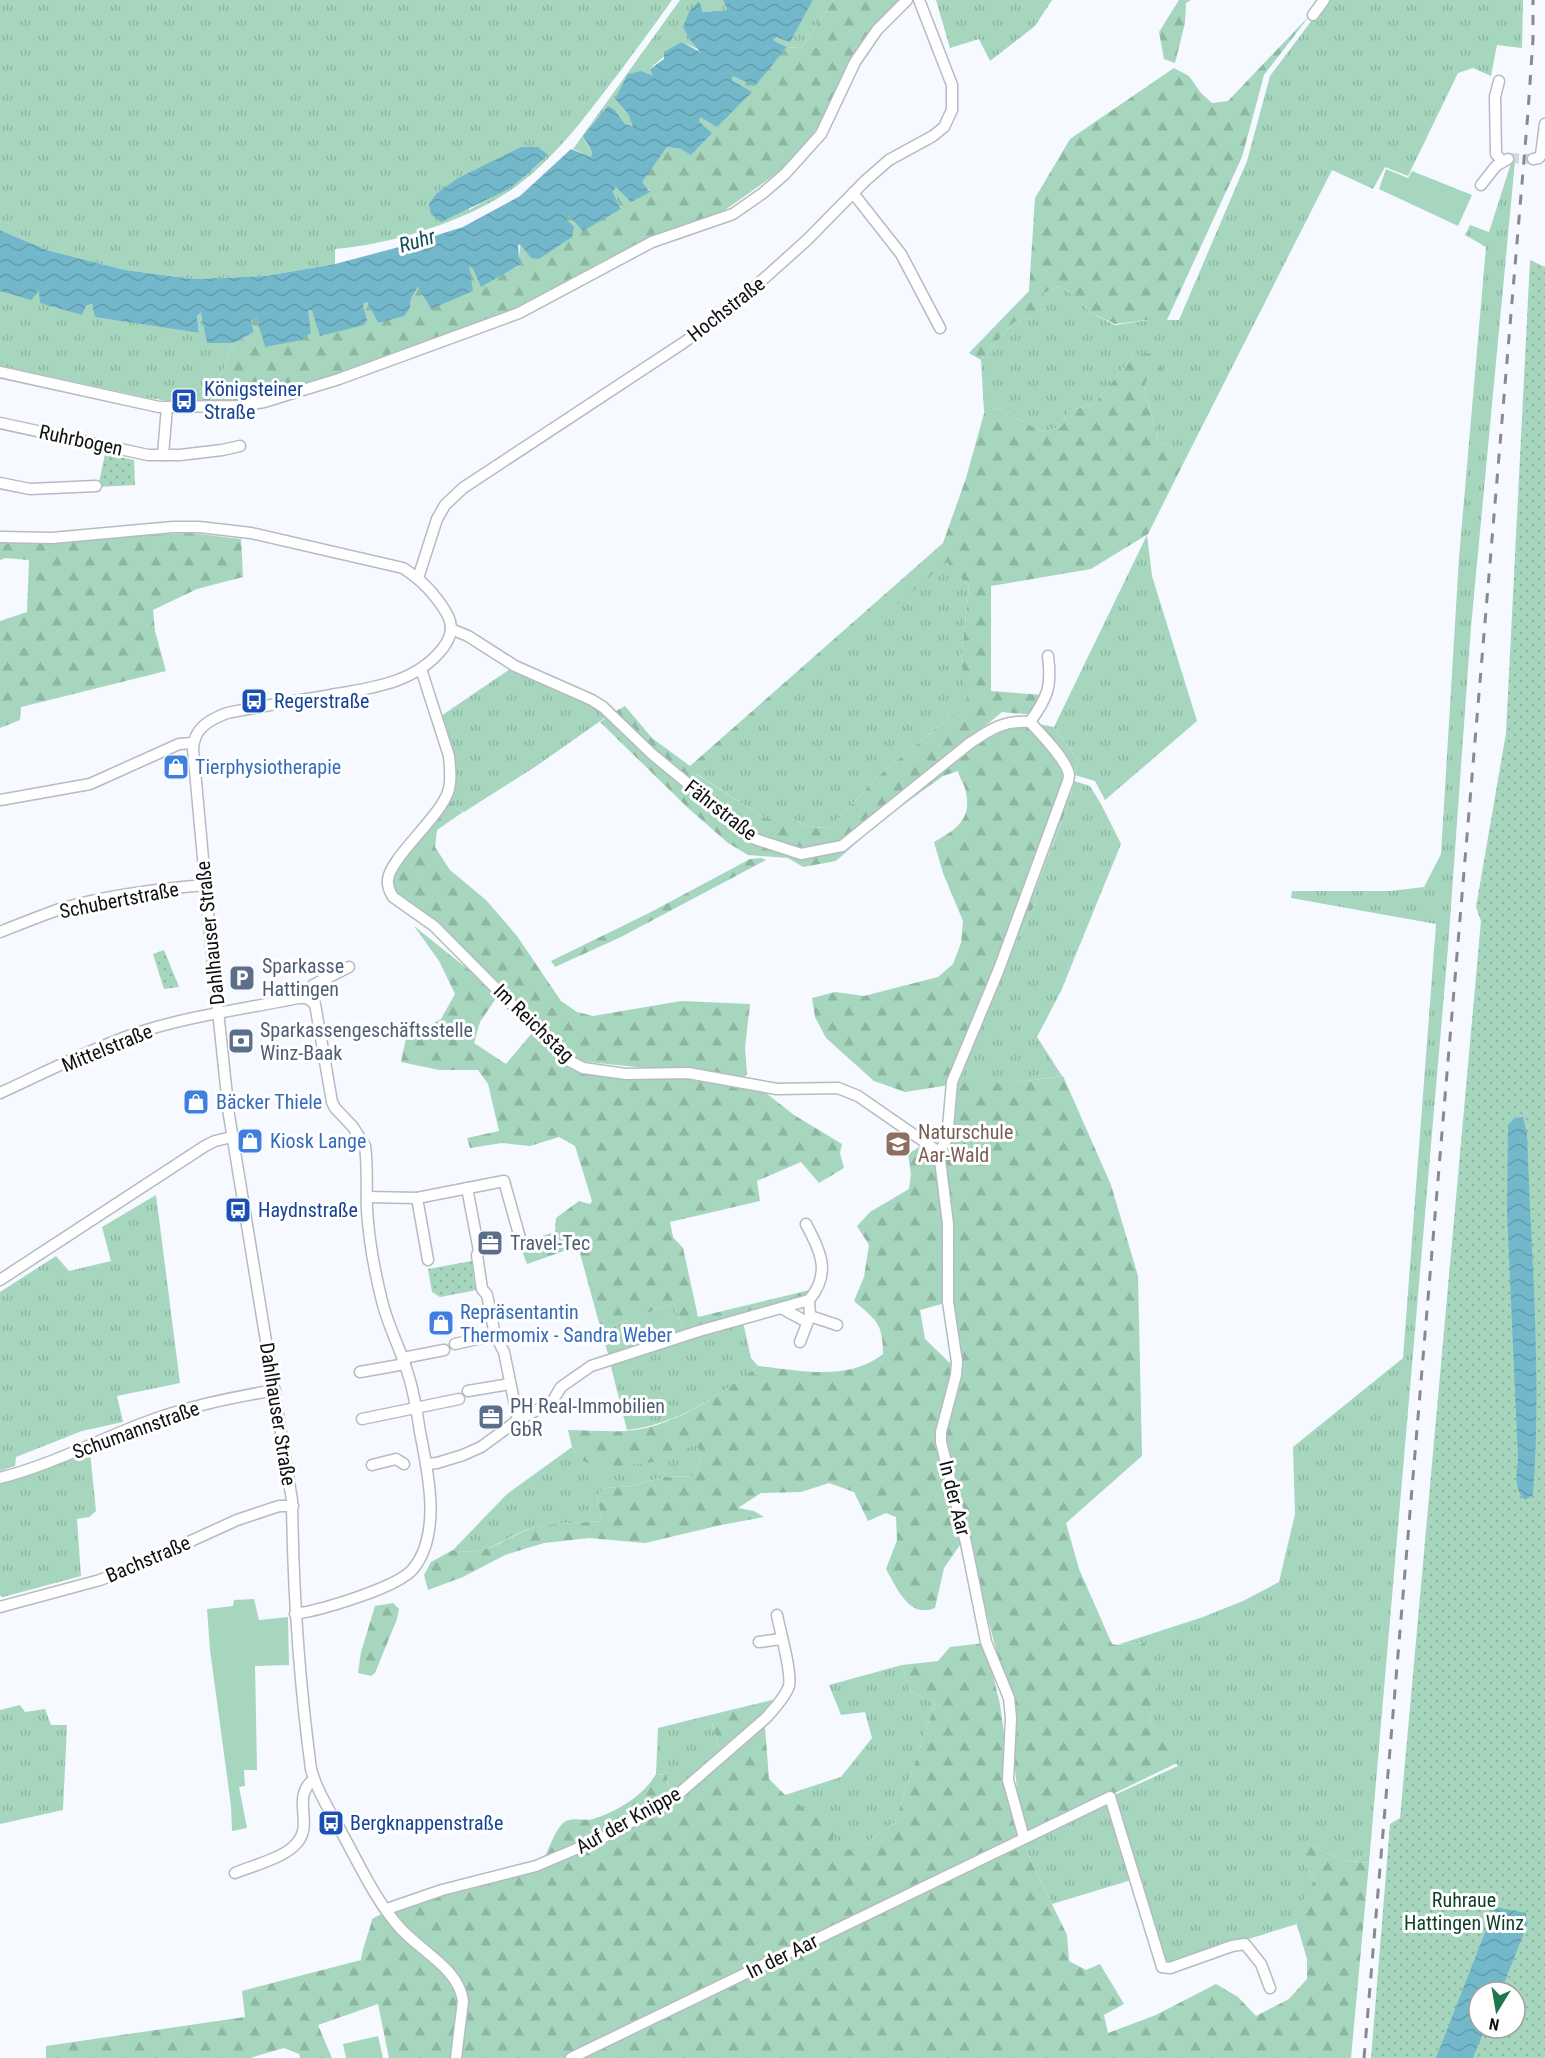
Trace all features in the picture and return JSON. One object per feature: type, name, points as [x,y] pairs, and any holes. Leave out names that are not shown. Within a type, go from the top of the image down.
[{"type":"street","points":[[0,372],[168,407],[249,405],[339,379],[519,313],[652,242],[732,214],[763,193],[811,146],[829,120],[855,62],[877,30],[908,0]]},
{"type":"street","name":"Hochstraße","points":[[418,578],[432,531],[450,499],[463,488],[683,343],[729,310],[807,240],[892,157],[924,142],[941,130],[951,116],[953,104],[951,85],[919,0]]},
{"type":"street","points":[[1313,15],[1324,0]]},
{"type":"street","points":[[1481,185],[1505,160],[1496,154],[1495,97],[1499,81]]},
{"type":"street","points":[[1533,159],[1541,155],[1545,124]]},
{"type":"street","points":[[853,193],[902,254],[940,328]]},
{"type":"street","points":[[163,454],[168,407]]},
{"type":"street","name":"Ruhrbogen","points":[[0,423],[148,454],[205,452],[240,446]]},
{"type":"street","points":[[0,483],[30,489],[96,486]]},
{"type":"street","points":[[0,537],[52,538],[173,527],[251,533],[403,568],[418,578],[441,604],[449,618],[451,629],[446,644],[421,669],[378,687],[227,713],[212,719],[202,727],[193,743],[179,744],[90,784],[0,800]]},
{"type":"street","name":"Fährstraße","points":[[451,629],[468,636],[515,666],[592,700],[652,754],[755,839],[801,855],[842,846],[970,743],[992,729],[1015,721],[1030,722]]},
{"type":"street","points":[[939,1152],[947,1138],[952,1082],[999,969],[1069,775],[1046,739],[1030,722],[1047,696],[1050,687],[1048,656]]},
{"type":"street","name":"Im Reichstag","points":[[421,669],[448,756],[451,770],[449,790],[442,803],[393,867],[387,881],[390,892],[393,897],[434,926],[456,946],[566,1059],[583,1068],[617,1073],[688,1073],[777,1089],[838,1088],[858,1096],[939,1152]]},
{"type":"street","name":"Dahlhauser Straße","points":[[193,743],[205,885],[232,1137],[275,1390],[292,1506],[295,1614],[308,1746],[314,1779],[364,1872],[400,1929],[444,1967],[461,1993],[463,2001],[456,2058]]},
{"type":"street","name":"Schubertstraße","points":[[0,932],[60,909],[88,902],[155,890],[205,885]]},
{"type":"street","points":[[295,1614],[319,1610],[356,1598],[404,1577],[414,1568],[423,1552],[430,1519],[431,1502],[416,1408],[404,1361],[383,1307],[369,1235],[365,1146],[362,1138],[332,1102],[317,1009],[314,1001],[307,998],[313,985],[349,967]]},
{"type":"street","name":"Mittelstraße","points":[[0,1093],[131,1035],[193,1018],[307,998]]},
{"type":"street","points":[[0,1280],[205,1146],[214,1141],[232,1137]]},
{"type":"street","name":"In der Aar","points":[[939,1152],[948,1224],[948,1302],[957,1362],[956,1375],[941,1432],[941,1442],[966,1543],[986,1642],[1009,1698],[1011,1718],[1008,1780],[1024,1838]]},
{"type":"street","points":[[367,1197],[417,1198],[504,1181],[520,1238]]},
{"type":"street","points":[[467,1188],[479,1251],[477,1255],[480,1283],[487,1295],[495,1335],[504,1352],[518,1420]]},
{"type":"street","points":[[417,1198],[428,1260]]},
{"type":"street","points":[[426,1464],[452,1459],[478,1449],[518,1420],[552,1402],[561,1387],[591,1366],[699,1331],[809,1300],[816,1292],[822,1265],[821,1252],[806,1224]]},
{"type":"street","points":[[800,1342],[809,1319],[809,1300]]},
{"type":"street","points":[[782,1308],[809,1319],[837,1325]]},
{"type":"street","points":[[455,1344],[495,1335]]},
{"type":"street","points":[[360,1372],[444,1350]]},
{"type":"street","points":[[468,1391],[510,1384]]},
{"type":"street","name":"Schumannstraße","points":[[0,1478],[52,1462],[117,1433],[170,1414],[204,1404],[275,1390]]},
{"type":"street","points":[[362,1419],[459,1399]]},
{"type":"street","points":[[372,1465],[396,1459],[404,1464]]},
{"type":"street","name":"Bachstraße","points":[[0,1607],[100,1580],[237,1520],[279,1506],[292,1506]]},
{"type":"street","name":"Auf der Knippe","points":[[390,1913],[442,1890],[551,1860],[609,1835],[675,1797],[759,1724],[780,1702],[788,1688],[790,1681],[777,1615]]},
{"type":"street","points":[[759,1642],[781,1639]]},
{"type":"street","points":[[235,1873],[270,1859],[296,1845],[304,1829],[303,1794],[306,1786],[314,1779]]},
{"type":"street","name":"In der Aar","points":[[571,2058],[1110,1797],[1162,1967],[1170,1968],[1232,1946],[1245,1944],[1261,1964],[1270,1988]]},
{"type":"green space","points":[[0,0],[672,0],[572,133],[518,185],[478,209],[430,228],[381,242],[335,249],[335,264],[265,276],[193,279],[125,270],[47,250],[0,230]],"holes":[[[548,155],[517,183],[469,210],[458,178],[487,165]]]},
{"type":"green space","points":[[680,0],[723,0],[727,10],[703,12],[699,1],[700,50],[682,42],[650,68],[654,76],[615,99],[628,114],[634,126],[625,124],[615,110],[585,141],[592,152],[591,157],[573,149]]},
{"type":"green space","points":[[813,0],[834,0],[801,48],[787,47],[773,40],[775,36],[790,41]]},
{"type":"green space","points":[[834,0],[907,0],[858,48],[825,119],[783,169],[725,210],[667,234],[532,303],[331,377],[256,400],[202,400],[223,371],[234,343],[254,332],[251,321],[256,316],[265,347],[308,310],[312,311],[321,335],[367,320],[363,304],[367,302],[378,323],[410,308],[411,299],[419,286],[469,265],[482,286],[523,263],[519,258],[520,243],[569,216],[621,208],[613,192],[616,187],[650,191],[641,182],[667,147],[681,149],[700,117],[751,92],[732,80],[733,76],[755,84],[787,47],[801,48]]},
{"type":"green space","points":[[936,0],[1052,0],[1035,26],[990,61],[979,39],[950,48]]},
{"type":"green space","points":[[1179,0],[1191,0],[1186,3],[1185,23],[1175,63],[1164,59],[1159,32]]},
{"type":"green space","points":[[1327,0],[1523,0],[1522,48],[1497,45],[1491,76],[1473,68],[1458,73],[1408,176],[1385,167],[1373,189],[1332,170],[1184,462],[1169,445],[1159,442],[1144,388],[1149,374],[1134,355],[1094,404],[1068,411],[1062,426],[1043,432],[998,408],[984,411],[981,360],[1014,322],[1026,319],[1040,311],[1044,293],[1060,286],[1075,296],[1091,313],[1115,325],[1149,320],[1179,320],[1247,161],[1270,76]]},
{"type":"green space","points":[[1310,15],[1264,75],[1242,157],[1167,320],[1115,324],[1091,313],[1075,296],[1060,286],[1044,293],[1040,312],[1014,322],[981,360],[969,353],[1029,291],[1035,198],[1070,139],[1174,68],[1189,76],[1201,93],[1212,103],[1228,101]]},
{"type":"green space","points":[[1515,161],[1471,627],[1448,948],[1369,1863],[1342,1860],[1306,1843],[1306,1865],[1314,1880],[1308,1894],[1296,1909],[1297,1924],[1164,1965],[1138,1878],[1052,1904],[1024,1842],[1110,1797],[1178,1766],[1149,1720],[1158,1674],[1144,1642],[1117,1645],[1203,1617],[1243,1601],[1279,1582],[1295,1514],[1293,1447],[1403,1358],[1436,924],[1291,898],[1292,891],[1391,891],[1424,887],[1441,854],[1459,558],[1486,247],[1465,235],[1470,225],[1489,232],[1511,163]]},
{"type":"green space","points":[[1386,169],[1408,178],[1412,171],[1472,195],[1458,226],[1379,189]]},
{"type":"green space","name":"Ruhraue Hattingen Winz","points":[[1530,260],[1545,267],[1545,2058],[1371,2058],[1390,1824],[1400,1818],[1481,921],[1476,907],[1506,733]]},
{"type":"green space","points":[[0,290],[39,290],[82,314],[86,306],[93,304],[142,324],[199,333],[197,316],[202,313],[207,343],[234,343],[223,371],[202,400],[170,401],[148,398],[0,366]]},
{"type":"green space","points":[[1154,353],[1161,361],[1162,371],[1149,374],[1144,388],[1159,442],[1169,445],[1184,462],[1148,534],[1091,569],[991,586],[991,691],[1044,695],[1035,715],[1002,712],[842,844],[801,853],[755,838],[611,714],[625,706],[652,738],[690,766],[943,543],[966,478],[985,410],[998,408],[1043,432],[1062,426],[1068,411],[1094,404],[1134,355]],"holes":[[[947,562],[969,587],[961,659],[967,699],[945,721],[877,777],[831,827],[810,828],[792,819],[766,819],[696,774]]]},
{"type":"green space","points":[[105,454],[134,460],[135,485],[98,487]]},
{"type":"green space","points":[[191,533],[241,539],[243,577],[197,589],[153,610],[155,631],[166,671],[21,707],[20,720],[0,728],[0,621],[27,612],[29,560],[6,558],[0,560],[0,539]]},
{"type":"green space","points":[[1147,535],[1152,576],[1197,721],[1105,800],[1095,781],[1075,775],[1078,760],[1054,727]]},
{"type":"green space","points":[[947,561],[969,587],[961,659],[968,699],[877,777],[831,827],[810,828],[792,819],[766,819],[695,773]]},
{"type":"green space","points":[[510,669],[602,708],[609,715],[535,767],[464,812],[456,808],[450,800],[441,716]]},
{"type":"green space","points":[[609,716],[756,841],[800,856],[844,847],[1003,721],[1054,727],[1078,760],[1069,803],[1036,886],[1035,904],[1004,968],[956,1083],[1013,1083],[1063,1076],[1111,1185],[1138,1276],[1142,1456],[1066,1523],[1079,1569],[1112,1644],[1144,1642],[1159,1674],[1149,1720],[1177,1763],[1022,1838],[1007,1692],[942,1442],[961,1369],[949,1308],[945,1163],[956,1084],[905,1092],[874,1081],[826,1038],[815,1017],[812,998],[835,992],[864,996],[938,977],[953,964],[961,943],[963,921],[943,873],[934,842],[956,827],[965,815],[967,798],[965,788],[958,771],[943,776],[881,821],[836,861],[803,867],[788,858],[748,855],[728,843],[688,808],[600,722]]},
{"type":"green space","points":[[1074,781],[1090,786],[1121,844],[1061,991],[1037,1037],[1062,1076],[1013,1083],[956,1084],[1004,968],[1035,904],[1036,887],[1069,803]]},
{"type":"green space","points":[[449,799],[456,808],[463,812],[437,830],[435,847],[450,870],[486,900],[517,936],[561,1001],[577,1012],[593,1016],[681,1001],[750,1004],[745,1048],[747,1074],[743,1078],[578,1061],[383,881]]},
{"type":"green space","points":[[750,859],[766,860],[621,937],[555,967],[551,961],[651,912]]},
{"type":"green space","points":[[414,926],[499,994],[480,1022],[474,1043],[506,1064],[532,1033],[573,1069],[688,1078],[736,1085],[766,1093],[794,1115],[842,1144],[840,1153],[844,1168],[819,1183],[801,1162],[757,1181],[760,1201],[670,1222],[673,1237],[683,1248],[698,1317],[814,1289],[809,1295],[684,1332],[674,1303],[601,1330],[578,1246],[527,1264],[519,1243],[555,1232],[556,1218],[579,1201],[590,1204],[592,1201],[575,1146],[559,1137],[530,1146],[502,1143],[470,1148],[467,1138],[499,1131],[488,1084],[478,1070],[439,1070],[401,1062],[406,1038],[441,1019],[455,994],[439,961]]},
{"type":"green space","points":[[164,950],[179,987],[164,989],[153,954]]},
{"type":"green space","points":[[927,1146],[936,1154],[946,1226],[942,1304],[920,1310],[925,1339],[952,1365],[937,1442],[962,1542],[944,1568],[935,1608],[926,1610],[911,1606],[899,1593],[886,1569],[897,1540],[896,1517],[886,1513],[868,1521],[854,1492],[829,1483],[801,1492],[761,1493],[738,1508],[754,1511],[764,1517],[645,1543],[589,1538],[544,1543],[505,1555],[463,1577],[428,1590],[424,1575],[431,1562],[453,1550],[464,1552],[485,1549],[539,1526],[602,1521],[597,1496],[605,1488],[632,1486],[664,1477],[694,1476],[701,1459],[697,1444],[656,1462],[601,1468],[583,1461],[572,1447],[568,1430],[627,1431],[646,1428],[676,1418],[705,1403],[758,1366],[823,1372],[839,1371],[869,1363],[883,1354],[882,1335],[877,1323],[854,1301],[864,1277],[869,1245],[857,1226],[870,1212],[909,1189],[911,1174],[908,1154],[919,1147]]},
{"type":"green space","points":[[156,1195],[180,1383],[117,1396],[123,1422],[82,1431],[16,1457],[15,1466],[0,1471],[0,1292],[56,1256],[69,1271],[111,1261],[102,1227]]},
{"type":"green space","points":[[472,1261],[477,1290],[440,1297],[432,1292],[428,1269]]},
{"type":"green space","points":[[674,1303],[684,1332],[609,1357],[601,1330]]},
{"type":"green space","points":[[672,1308],[680,1331],[613,1354],[605,1332]]},
{"type":"green space","points":[[743,1322],[751,1358],[758,1366],[728,1388],[680,1415],[663,1422],[627,1430],[610,1363]]},
{"type":"green space","points":[[697,1443],[701,1459],[694,1476],[664,1477],[632,1486],[605,1488],[597,1496],[602,1521],[539,1526],[485,1549],[465,1552],[453,1550],[507,1494],[572,1447],[583,1461],[630,1464],[656,1462]]},
{"type":"green space","points":[[90,1452],[96,1511],[89,1517],[77,1519],[81,1576],[0,1596],[0,1483],[36,1473]]},
{"type":"green space","points":[[254,1599],[259,1620],[288,1617],[289,1665],[255,1666],[257,1770],[244,1770],[245,1786],[239,1787],[247,1828],[232,1831],[231,1806],[210,1650],[207,1609],[233,1606],[234,1600]]},
{"type":"green space","points":[[393,1603],[399,1609],[397,1619],[375,1673],[371,1676],[358,1673],[361,1652],[375,1606]]},
{"type":"green space","points":[[985,1643],[1000,1704],[1018,1836],[1024,1842],[1067,1935],[1069,1961],[1086,1970],[1100,1964],[1124,2004],[1104,2015],[1108,2033],[1156,2015],[1216,1984],[1238,1997],[1256,2016],[1289,1999],[1307,1979],[1307,1959],[1294,1915],[1314,1880],[1306,1865],[1299,1864],[1290,1856],[1306,1843],[1342,1860],[1369,1863],[1351,2058],[460,2058],[465,1996],[403,1928],[391,1911],[542,1866],[553,1838],[562,1824],[573,1819],[589,1820],[612,1812],[637,1796],[656,1774],[667,1775],[668,1789],[672,1798],[700,1781],[723,1763],[710,1715],[776,1699],[762,1717],[765,1727],[769,1779],[785,1795],[834,1829],[832,1849],[857,1850],[895,1822],[935,1703],[910,1691],[902,1665],[938,1661],[950,1647]]},
{"type":"green space","points":[[902,1665],[910,1691],[935,1703],[895,1822],[857,1850],[832,1850],[785,1795],[841,1777],[872,1738],[865,1712],[841,1715],[829,1685]]},
{"type":"green space","points":[[20,1705],[25,1712],[45,1709],[51,1725],[67,1725],[63,1810],[0,1824],[0,1710]]},
{"type":"green space","points":[[710,1715],[721,1756],[672,1798],[668,1789],[667,1775],[656,1774],[658,1728]]},
{"type":"green space","points":[[383,1913],[448,1977],[460,2001],[452,2058],[389,2058],[378,2004],[318,2025],[332,2058],[300,2058],[299,2054],[284,2048],[250,2058],[46,2058],[46,2046],[245,2017],[242,1991],[361,1960],[372,1919]]},
{"type":"green space","points":[[378,2036],[383,2058],[346,2058],[343,2044]]},
{"type":"water","points":[[723,0],[813,0],[790,42],[776,37],[773,40],[787,47],[755,86],[733,76],[732,80],[752,92],[717,127],[700,117],[699,122],[712,133],[691,155],[681,149],[667,147],[642,182],[650,192],[631,202],[616,187],[613,192],[621,209],[583,231],[569,216],[566,219],[574,227],[572,237],[539,259],[531,258],[520,244],[518,246],[519,258],[523,263],[481,287],[473,269],[469,266],[473,291],[431,309],[418,287],[411,299],[410,308],[404,316],[378,323],[367,302],[363,304],[367,320],[364,325],[320,336],[312,311],[308,310],[311,333],[301,340],[265,347],[256,317],[251,321],[254,332],[234,343],[207,343],[201,313],[197,316],[199,333],[95,317],[92,304],[86,306],[82,315],[40,303],[39,291],[31,300],[0,291],[0,230],[47,250],[125,270],[193,279],[265,276],[335,264],[463,227],[520,196],[571,149],[591,157],[592,152],[583,136],[608,106],[615,110],[625,124],[633,126],[628,114],[615,99],[628,74],[641,71],[653,76],[650,69],[664,59],[664,52],[682,42],[700,52],[683,27],[689,12],[699,1],[703,12],[727,10]]},
{"type":"water","points":[[521,147],[538,147],[548,155],[517,183],[503,192],[441,222],[431,214],[429,204],[436,194],[458,178]]},
{"type":"water","points":[[1523,1117],[1527,1134],[1536,1360],[1533,1495],[1525,1500],[1519,1490],[1517,1480],[1518,1458],[1507,1212],[1508,1126],[1514,1118]]},
{"type":"water","points":[[1495,1907],[1526,1913],[1527,1925],[1506,1980],[1467,1980],[1467,2040],[1480,2040],[1473,2058],[1436,2058]]},
{"type":"tunnel","points":[[1509,158],[1533,159]]},
{"type":"railway","points":[[1364,2058],[1528,112],[1533,0]]},
{"type":"place","name":"Königsteiner Straße","points":[[184,401]]},
{"type":"place","name":"Regerstraße","points":[[254,701]]},
{"type":"place","name":"Tierphysiotherapie","points":[[176,767]]},
{"type":"place","name":"Sparkasse Hattingen","points":[[242,978]]},
{"type":"place","name":"Sparkassengeschäftsstelle Winz-Baak","points":[[241,1041]]},
{"type":"place","name":"Bäcker Thiele","points":[[196,1102]]},
{"type":"place","name":"Kiosk Lange","points":[[250,1141]]},
{"type":"place","name":"Naturschule Aar-Wald","points":[[898,1144]]},
{"type":"place","name":"Haydnstraße","points":[[238,1210]]},
{"type":"place","name":"Travel-Tec","points":[[490,1243]]},
{"type":"place","name":"Repräsentantin Thermomix - Sandra Weber","points":[[441,1323]]},
{"type":"place","name":"PH Real-Immobilien GbR","points":[[491,1417]]},
{"type":"place","name":"Bergknappenstraße","points":[[331,1823]]},
{"type":"water label","name":"Ruhr","points":[[417,241]]}]
